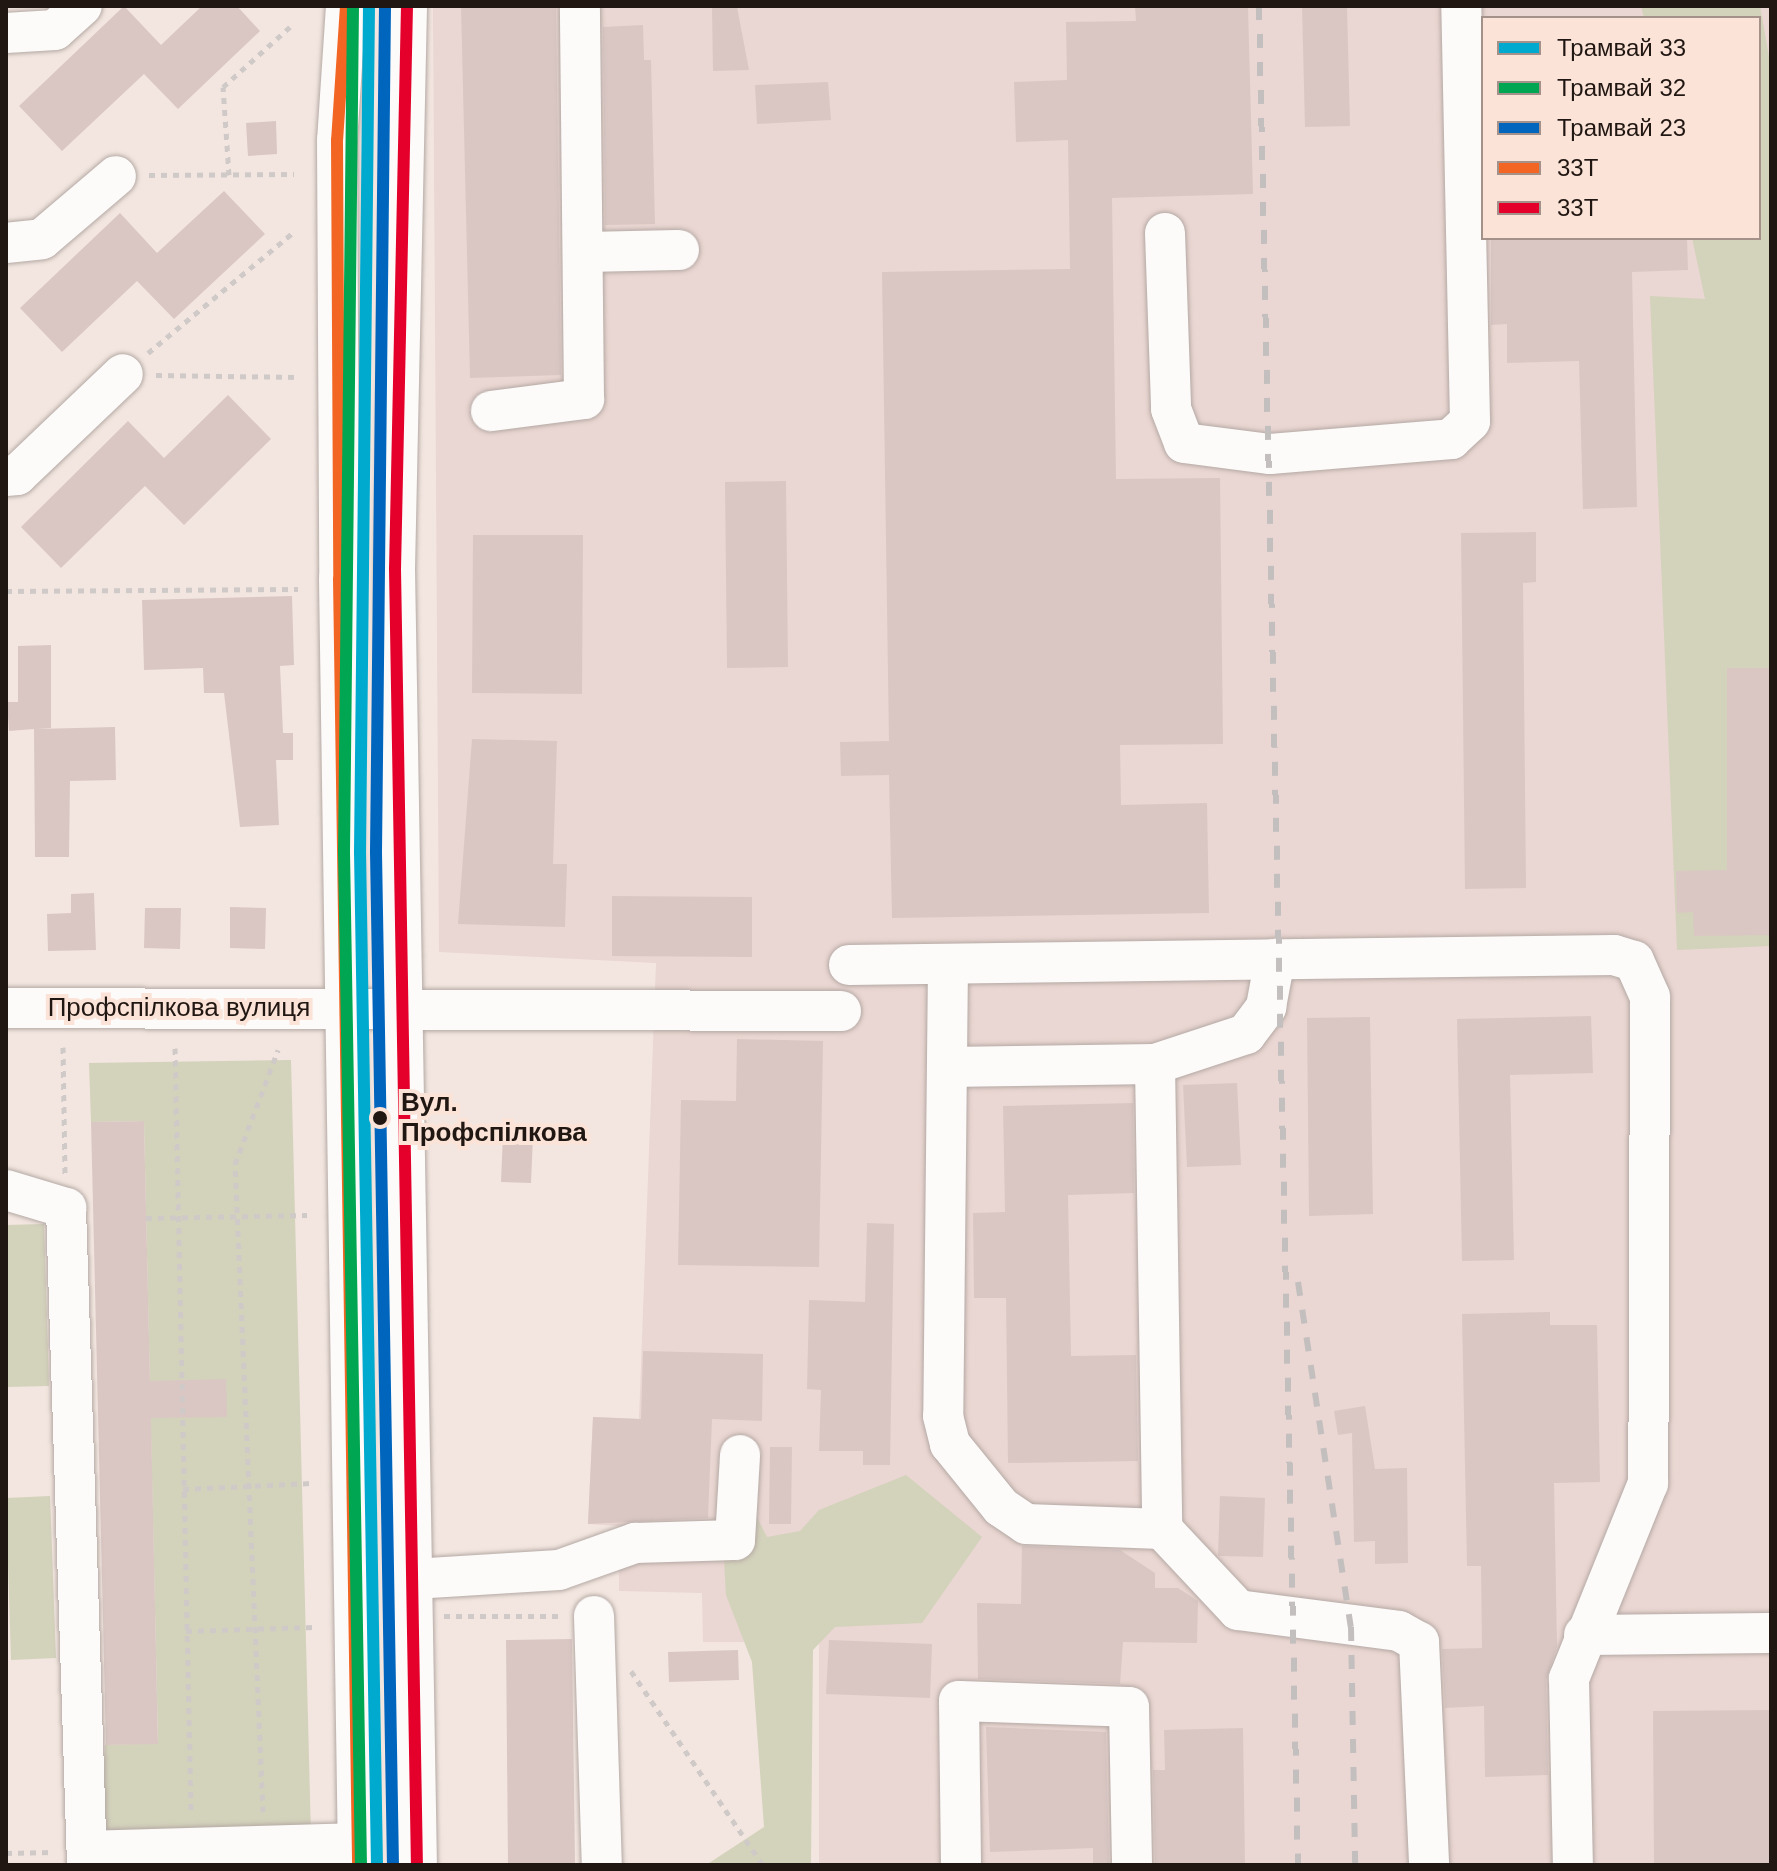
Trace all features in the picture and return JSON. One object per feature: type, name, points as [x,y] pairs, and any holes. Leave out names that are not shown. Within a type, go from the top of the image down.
[{"type":"street","points":[[6,33],[55,30],[82,6]]},
{"type":"street","points":[[6,1190],[66,1208],[87,1858],[265,1845],[358,1854],[345,1009],[337,140],[346,6]]},
{"type":"street","points":[[407,6],[395,569],[399,1009],[417,1865]]},
{"type":"street","points":[[491,411],[584,399],[580,6]]},
{"type":"street","points":[[1165,233],[1171,409],[1184,443],[1270,454],[1451,439],[1470,421],[1461,6]]},
{"type":"street","points":[[6,243],[42,239],[116,176]]},
{"type":"street","points":[[584,252],[679,250]]},
{"type":"street","points":[[6,476],[17,475],[123,374]]},
{"type":"street","points":[[849,965],[1614,955],[1634,961],[1647,979],[1648,1483],[1584,1635],[1569,1679],[1573,1865]]},
{"type":"street","points":[[947,1067],[1155,1064],[1246,1034],[1266,1007],[1275,959]]},
{"type":"street","points":[[948,964],[943,1416],[950,1444],[1001,1507],[1026,1524],[1162,1529]]},
{"type":"street","name":"Профспілкова вулиця","points":[[6,1008],[841,1011]]},
{"type":"street","points":[[1155,1064],[1162,1529],[1238,1610],[1399,1631],[1419,1642],[1429,1865]]},
{"type":"street","points":[[413,1579],[559,1570],[635,1543],[735,1540],[740,1455]]},
{"type":"street","points":[[594,1616],[602,1865]]},
{"type":"street","points":[[1584,1635],[1771,1633]]},
{"type":"street","points":[[961,1865],[959,1701],[1129,1707],[1132,1865]]},
{"type":"path","points":[[229,175],[223,87],[292,25]]},
{"type":"path","points":[[116,176],[294,174]]},
{"type":"path","points":[[123,374],[295,231]]},
{"type":"path","points":[[123,374],[296,377]]},
{"type":"path","points":[[6,591],[298,589]]},
{"type":"path","points":[[63,1047],[66,1208]]},
{"type":"path","points":[[175,1048],[192,1848]]},
{"type":"path","points":[[265,1845],[252,1629],[236,1216],[238,1148],[278,1050]]},
{"type":"path","points":[[146,1218],[307,1215]]},
{"type":"path","points":[[183,1489],[313,1483]]},
{"type":"path","points":[[443,1616],[594,1616],[763,1865]]},
{"type":"path","points":[[186,1631],[315,1627]]},
{"type":"path","points":[[6,1853],[87,1858]]},
{"type":"shaded area","points":[[433,6],[1771,6],[1771,1865],[819,1865],[819,1642],[703,1642],[702,1593],[619,1591],[619,1526],[588,1524],[593,1417],[639,1419],[656,963],[439,952]]},
{"type":"green space","points":[[1641,6],[1760,6],[1771,68],[1771,946],[1677,950],[1650,296],[1705,299],[1692,240],[1761,240],[1761,16],[1644,16]]},
{"type":"green space","points":[[291,1060],[311,1836],[100,1843],[105,1745],[158,1743],[144,1121],[91,1122],[89,1063]]},
{"type":"green space","points":[[44,1224],[49,1386],[6,1387],[6,1225]]},
{"type":"green space","points":[[906,1475],[982,1537],[922,1623],[835,1627],[813,1650],[811,1865],[706,1865],[764,1827],[752,1662],[726,1595],[722,1523],[753,1509],[767,1537],[800,1531],[819,1510]]},
{"type":"green space","points":[[50,1496],[56,1658],[11,1660],[6,1498]]},
{"type":"building","points":[[124,6],[161,45],[202,6],[237,6],[260,31],[178,109],[144,74],[62,151],[19,106]]},
{"type":"building","points":[[461,6],[556,6],[561,375],[470,378]]},
{"type":"building","points":[[1135,6],[1248,6],[1253,194],[1112,198],[1116,479],[1220,478],[1223,744],[1120,745],[1121,805],[1207,803],[1209,913],[892,918],[889,775],[841,776],[840,742],[889,741],[882,272],[1070,269],[1068,140],[1016,142],[1014,82],[1067,80],[1066,22],[1136,21]]},
{"type":"building","points":[[1302,6],[1347,6],[1350,126],[1305,127]]},
{"type":"building","points":[[737,7],[749,70],[713,71],[712,8]]},
{"type":"building","points":[[643,25],[644,60],[651,60],[655,224],[605,225],[603,27]]},
{"type":"building","points":[[828,82],[831,120],[757,124],[755,85]]},
{"type":"building","points":[[276,121],[277,154],[248,156],[246,123]]},
{"type":"building","points":[[224,191],[265,234],[174,319],[137,281],[62,352],[20,308],[120,213],[157,253]]},
{"type":"building","points":[[1491,240],[1687,240],[1688,270],[1632,272],[1637,507],[1583,509],[1579,361],[1507,363],[1507,324],[1491,325]]},
{"type":"building","points":[[228,395],[271,439],[184,525],[145,486],[61,568],[21,527],[128,421],[164,458]]},
{"type":"building","points":[[786,481],[788,667],[727,668],[725,482]]},
{"type":"building","points":[[1536,532],[1536,582],[1523,583],[1526,888],[1465,889],[1461,533]]},
{"type":"building","points":[[473,535],[583,535],[582,694],[472,693]]},
{"type":"building","points":[[292,596],[294,665],[280,666],[283,733],[293,733],[293,760],[276,760],[279,825],[240,827],[224,693],[204,693],[203,668],[144,670],[142,600]]},
{"type":"building","points":[[51,645],[51,728],[37,729],[115,727],[116,780],[70,781],[69,857],[35,857],[34,729],[9,731],[7,702],[18,702],[18,646]]},
{"type":"building","points":[[1727,668],[1771,668],[1771,935],[1694,936],[1693,912],[1677,913],[1676,871],[1727,870]]},
{"type":"building","points":[[472,739],[557,741],[553,864],[567,864],[565,927],[458,924]]},
{"type":"building","points":[[94,893],[96,950],[48,951],[47,914],[71,913],[71,894]]},
{"type":"building","points":[[612,896],[752,897],[752,957],[612,956]]},
{"type":"building","points":[[230,907],[266,908],[265,949],[230,948]]},
{"type":"building","points":[[145,908],[181,908],[180,949],[144,948]]},
{"type":"building","points":[[1591,1016],[1593,1073],[1510,1075],[1514,1260],[1462,1261],[1457,1019]]},
{"type":"building","points":[[1370,1017],[1373,1214],[1309,1216],[1307,1018]]},
{"type":"building","points":[[737,1039],[823,1041],[819,1267],[678,1265],[681,1100],[736,1101]]},
{"type":"building","points":[[1237,1083],[1241,1165],[1187,1167],[1183,1085]]},
{"type":"building","points":[[1133,1103],[1134,1193],[1068,1195],[1071,1356],[1136,1355],[1138,1461],[1008,1463],[1006,1298],[974,1298],[973,1213],[1005,1212],[1003,1106]]},
{"type":"building","points":[[144,1121],[150,1381],[226,1379],[227,1417],[151,1418],[158,1744],[106,1745],[91,1122]]},
{"type":"building","points":[[503,1134],[533,1136],[531,1183],[501,1182]]},
{"type":"building","points":[[867,1223],[894,1224],[890,1465],[863,1465],[863,1451],[819,1451],[821,1390],[807,1389],[809,1300],[865,1302]]},
{"type":"building","points":[[1550,1312],[1550,1325],[1597,1325],[1600,1482],[1554,1483],[1557,1646],[1546,1680],[1548,1775],[1485,1777],[1484,1706],[1445,1708],[1442,1649],[1482,1648],[1481,1566],[1467,1566],[1462,1314]]},
{"type":"building","points":[[643,1351],[763,1354],[762,1421],[712,1419],[708,1518],[588,1524],[593,1417],[641,1419]]},
{"type":"building","points":[[1365,1406],[1375,1469],[1407,1468],[1408,1563],[1375,1564],[1375,1541],[1354,1542],[1352,1433],[1338,1435],[1334,1411]]},
{"type":"building","points":[[770,1447],[792,1447],[791,1524],[769,1524]]},
{"type":"building","points":[[1220,1496],[1265,1498],[1263,1557],[1218,1556]]},
{"type":"building","points":[[1022,1546],[1120,1550],[1155,1573],[1155,1588],[1178,1588],[1198,1601],[1197,1643],[1123,1642],[1120,1684],[978,1679],[977,1603],[1021,1604]]},
{"type":"building","points":[[572,1639],[575,1865],[508,1865],[506,1640]]},
{"type":"building","points":[[829,1640],[932,1644],[930,1698],[826,1694]]},
{"type":"building","points":[[738,1650],[739,1680],[669,1682],[668,1652]]},
{"type":"building","points":[[1771,1710],[1771,1865],[1654,1865],[1653,1711]]},
{"type":"building","points":[[986,1727],[1106,1732],[1109,1865],[1093,1865],[1093,1848],[990,1852]]},
{"type":"building","points":[[1243,1728],[1245,1865],[1155,1865],[1153,1770],[1165,1770],[1164,1730]]},
{"type":"railway","points":[[1259,6],[1298,1865]]},
{"type":"railway","points":[[1298,1282],[1351,1627],[1355,1865]]},
{"type":"tram line","name":"32","points":[[353,6],[344,852],[361,1865]]},
{"type":"tram line","name":"33","points":[[369,6],[360,852],[377,1865]]},
{"type":"tram line","name":"23","points":[[385,6],[376,852],[393,1865]]},
{"type":"transit line","name":"33Т","points":[[346,6],[337,140],[339,579],[358,1865]]},
{"type":"transit line","name":"33T","points":[[407,6],[395,569],[417,1865]]},
{"type":"place","name":"Вул. Профспілкова","points":[[380,1118]]}]
